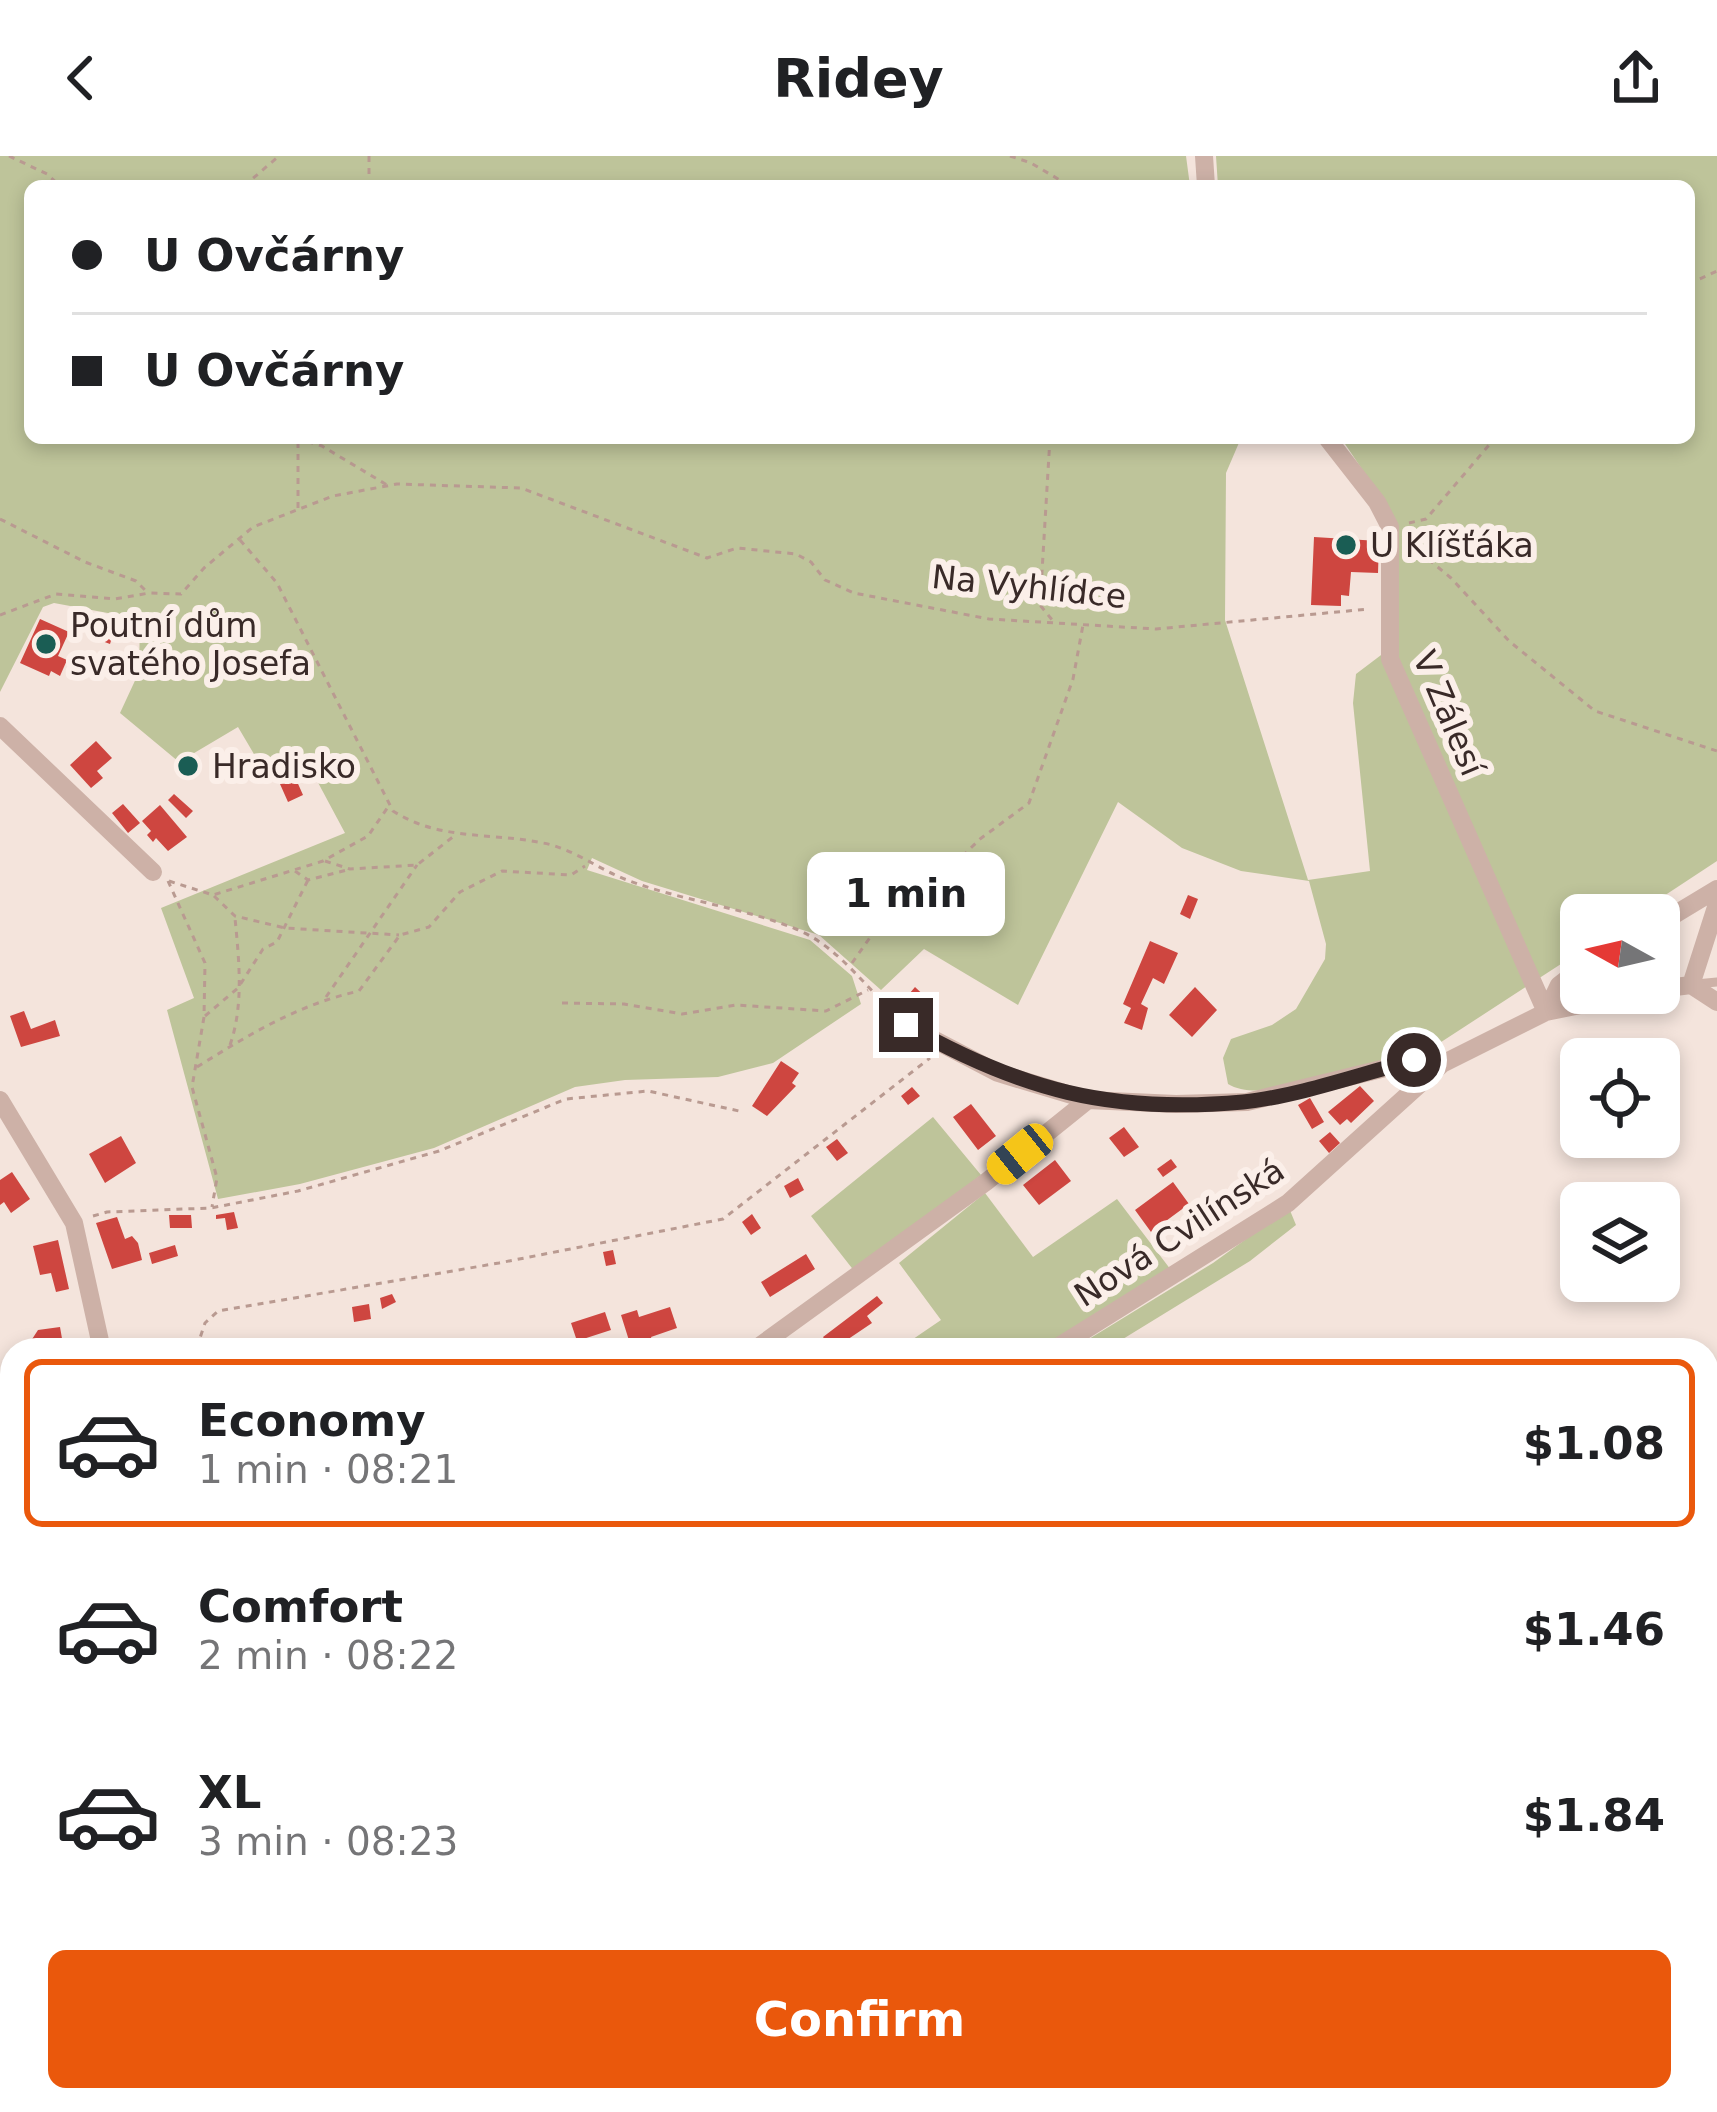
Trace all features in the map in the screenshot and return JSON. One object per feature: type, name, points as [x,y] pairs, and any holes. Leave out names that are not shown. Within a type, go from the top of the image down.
[{"type":"street","points":[[1332,444],[1390,527]]},
{"type":"street","name":"V Zálesí","points":[[1390,527],[1390,658],[1546,1012]]},
{"type":"street","points":[[0,726],[160,876]]},
{"type":"street","points":[[1680,912],[1717,889]]},
{"type":"street","points":[[1691,985],[1717,904]]},
{"type":"street","points":[[1680,914],[1698,920],[1706,929]]},
{"type":"street","points":[[1546,1012],[1560,984]]},
{"type":"street","points":[[1680,986],[1691,985],[1717,1002]]},
{"type":"street","points":[[906,1025],[998,1072],[1088,1100],[1176,1104],[1247,1102],[1414,1060],[1442,1064],[1560,1009]]},
{"type":"street","name":"Nová Cvilínská","points":[[1072,1338],[1288,1202],[1442,1064]]},
{"type":"street","points":[[0,1100],[74,1222],[100,1338]]},
{"type":"street","points":[[771,1338],[968,1195],[1088,1100]]},
{"type":"lane","points":[[1691,985],[1717,982]]},
{"type":"path","points":[[9,156],[54,180]]},
{"type":"path","points":[[251,180],[279,156]]},
{"type":"path","points":[[1010,156],[1060,180]]},
{"type":"path","points":[[297,444],[298,510]]},
{"type":"path","points":[[315,444],[388,486]]},
{"type":"path","points":[[1049,444],[1040,605],[1054,623]]},
{"type":"path","points":[[1390,527],[1426,519],[1490,444]]},
{"type":"path","name":"Na Vyhlídce","points":[[0,615],[56,594],[115,599],[181,594],[253,527],[333,496],[388,486],[521,488],[707,558],[736,548],[772,549],[811,562],[825,580],[854,593],[989,619],[1156,629],[1389,608]]},
{"type":"path","points":[[0,519],[85,562],[136,580],[148,593]]},
{"type":"path","points":[[1390,527],[1451,578],[1508,640],[1595,711],[1717,751]]},
{"type":"path","points":[[239,539],[277,583],[389,805],[417,827],[454,836],[501,836],[551,844],[631,882],[797,929],[850,965],[906,1025]]},
{"type":"path","points":[[850,965],[888,912],[936,882],[980,839],[1028,803],[1073,679],[1083,623]]},
{"type":"path","points":[[160,876],[178,887],[213,895],[323,861],[368,836],[389,805]]},
{"type":"path","points":[[325,999],[417,865],[454,836]]},
{"type":"path","points":[[323,861],[350,869]]},
{"type":"path","points":[[213,895],[235,916],[285,928],[400,935],[429,927],[460,892],[502,871],[571,875],[588,864]]},
{"type":"path","points":[[293,870],[308,880],[350,869],[417,865]]},
{"type":"path","points":[[160,876],[205,963],[204,1017],[192,1087],[217,1178],[211,1208]]},
{"type":"path","points":[[204,1017],[238,988],[263,949],[277,942],[308,880]]},
{"type":"path","points":[[230,1046],[237,1025],[235,916]]},
{"type":"path","points":[[197,1067],[274,1019],[358,991],[400,935]]},
{"type":"path","points":[[562,1003],[624,1004],[682,1014],[736,1005],[826,1011],[869,989]]},
{"type":"path","points":[[200,1338],[205,1323],[218,1311],[723,1219],[944,1047]]},
{"type":"path","points":[[74,1222],[107,1212],[211,1208],[298,1191],[439,1151],[566,1099],[647,1091],[740,1111]]},
{"type":"green space","points":[[0,156],[1186,156],[1189,180],[24,180],[24,444],[1238,444],[1226,473],[1225,620],[1308,880],[1370,871],[1353,703],[1356,674],[1393,646],[1394,517],[1345,444],[1695,444],[1695,180],[1218,180],[1216,156],[1717,156],[1717,861],[1667,894],[1560,894],[1560,965],[1435,1046],[1330,1078],[1246,1090],[1228,1084],[1223,1058],[1231,1039],[1272,1025],[1296,1009],[1325,959],[1326,944],[1309,881],[1241,871],[1182,848],[1118,802],[1018,1005],[924,949],[881,990],[819,935],[642,881],[592,858],[587,870],[810,940],[852,976],[861,1004],[773,1063],[718,1077],[575,1087],[434,1148],[300,1184],[218,1199],[167,1010],[194,998],[161,908],[345,833],[299,747],[261,766],[238,727],[179,762],[120,713],[139,672],[140,619],[54,603],[43,607],[0,692]]},
{"type":"green space","points":[[933,1117],[981,1175],[855,1272],[811,1216]]},
{"type":"green space","points":[[985,1193],[1033,1257],[1117,1199],[1171,1270],[1059,1338],[915,1338],[941,1320],[899,1263]]},
{"type":"green space","points":[[1289,1208],[1296,1225],[1250,1261],[1125,1338],[1091,1338],[1213,1263]]},
{"type":"building","points":[[1314,537],[1379,541],[1378,573],[1351,572],[1349,596],[1341,595],[1341,606],[1311,605]]},
{"type":"building","name":"Poutní dům svatého Josefa","points":[[40,619],[69,632],[58,656],[67,660],[60,676],[20,663]]},
{"type":"building","points":[[98,629],[113,634],[110,644],[94,638]]},
{"type":"building","points":[[96,741],[112,758],[97,771],[103,778],[91,788],[70,765]]},
{"type":"building","points":[[295,777],[303,795],[288,802],[280,784]]},
{"type":"building","points":[[174,794],[193,811],[186,818],[168,800]]},
{"type":"building","points":[[123,804],[140,823],[128,833],[112,813]]},
{"type":"building","points":[[160,805],[187,837],[168,851],[156,838],[153,842],[142,821]]},
{"type":"building","points":[[1188,895],[1198,899],[1190,919],[1180,914]]},
{"type":"building","points":[[1150,941],[1178,953],[1164,984],[1153,978],[1141,1004],[1148,1008],[1142,1030],[1124,1023],[1131,1008],[1123,1004]]},
{"type":"building","points":[[915,987],[932,1003],[922,1015],[904,1000]]},
{"type":"building","points":[[1195,987],[1217,1010],[1192,1037],[1169,1015]]},
{"type":"building","points":[[24,1011],[31,1029],[55,1020],[60,1036],[21,1047],[10,1016]]},
{"type":"building","points":[[781,1061],[799,1073],[792,1083],[796,1086],[767,1116],[752,1106]]},
{"type":"building","points":[[1360,1086],[1374,1101],[1351,1123],[1347,1119],[1340,1125],[1328,1112]]},
{"type":"building","points":[[912,1087],[920,1096],[908,1105],[901,1096]]},
{"type":"building","points":[[1310,1098],[1324,1122],[1312,1129],[1298,1105]]},
{"type":"building","points":[[971,1104],[996,1136],[978,1150],[953,1117]]},
{"type":"building","points":[[1124,1127],[1139,1147],[1124,1157],[1109,1138]]},
{"type":"building","points":[[1330,1132],[1340,1143],[1329,1153],[1319,1141]]},
{"type":"building","points":[[121,1136],[136,1163],[105,1183],[89,1154]]},
{"type":"building","points":[[837,1139],[848,1153],[837,1161],[826,1147]]},
{"type":"building","points":[[1171,1159],[1177,1167],[1163,1177],[1157,1169]]},
{"type":"building","points":[[1055,1160],[1071,1181],[1039,1205],[1023,1185]]},
{"type":"building","points":[[12,1172],[30,1199],[11,1213],[4,1202],[0,1205],[0,1180]]},
{"type":"building","points":[[798,1178],[804,1190],[790,1198],[784,1186]]},
{"type":"building","points":[[1173,1182],[1189,1204],[1151,1232],[1135,1210]]},
{"type":"building","points":[[234,1212],[238,1228],[227,1230],[225,1218],[216,1219],[216,1215]]},
{"type":"building","points":[[752,1214],[761,1228],[751,1235],[742,1222]]},
{"type":"building","points":[[169,1215],[191,1215],[192,1228],[170,1228]]},
{"type":"building","points":[[117,1217],[125,1239],[132,1236],[138,1243],[142,1260],[112,1269],[96,1223]]},
{"type":"building","points":[[58,1240],[69,1289],[56,1292],[51,1273],[40,1275],[33,1246]]},
{"type":"building","points":[[175,1245],[178,1256],[152,1264],[149,1253]]},
{"type":"building","points":[[613,1250],[616,1264],[606,1266],[603,1252]]},
{"type":"building","points":[[806,1254],[815,1269],[770,1297],[761,1282]]},
{"type":"building","points":[[392,1294],[396,1302],[382,1309],[380,1298]]},
{"type":"building","points":[[877,1296],[883,1303],[867,1316],[872,1323],[850,1338],[823,1337]]},
{"type":"building","points":[[369,1304],[371,1319],[354,1322],[352,1307]]},
{"type":"building","points":[[670,1307],[677,1328],[651,1338],[628,1338],[621,1315],[637,1310],[639,1317]]},
{"type":"building","points":[[605,1312],[611,1330],[576,1338],[571,1323]]},
{"type":"building","points":[[60,1327],[62,1338],[33,1338],[38,1330]]},
{"type":"place","name":"U Klíšťáka","points":[[1346,545]]},
{"type":"place","name":"Poutní dům svatého Josefa","points":[[46,644]]},
{"type":"place","name":"Hradisko","points":[[188,766]]},
{"type":"route","points":[[906,1025],[998,1072],[1088,1100],[1247,1102],[1414,1060]]}]
